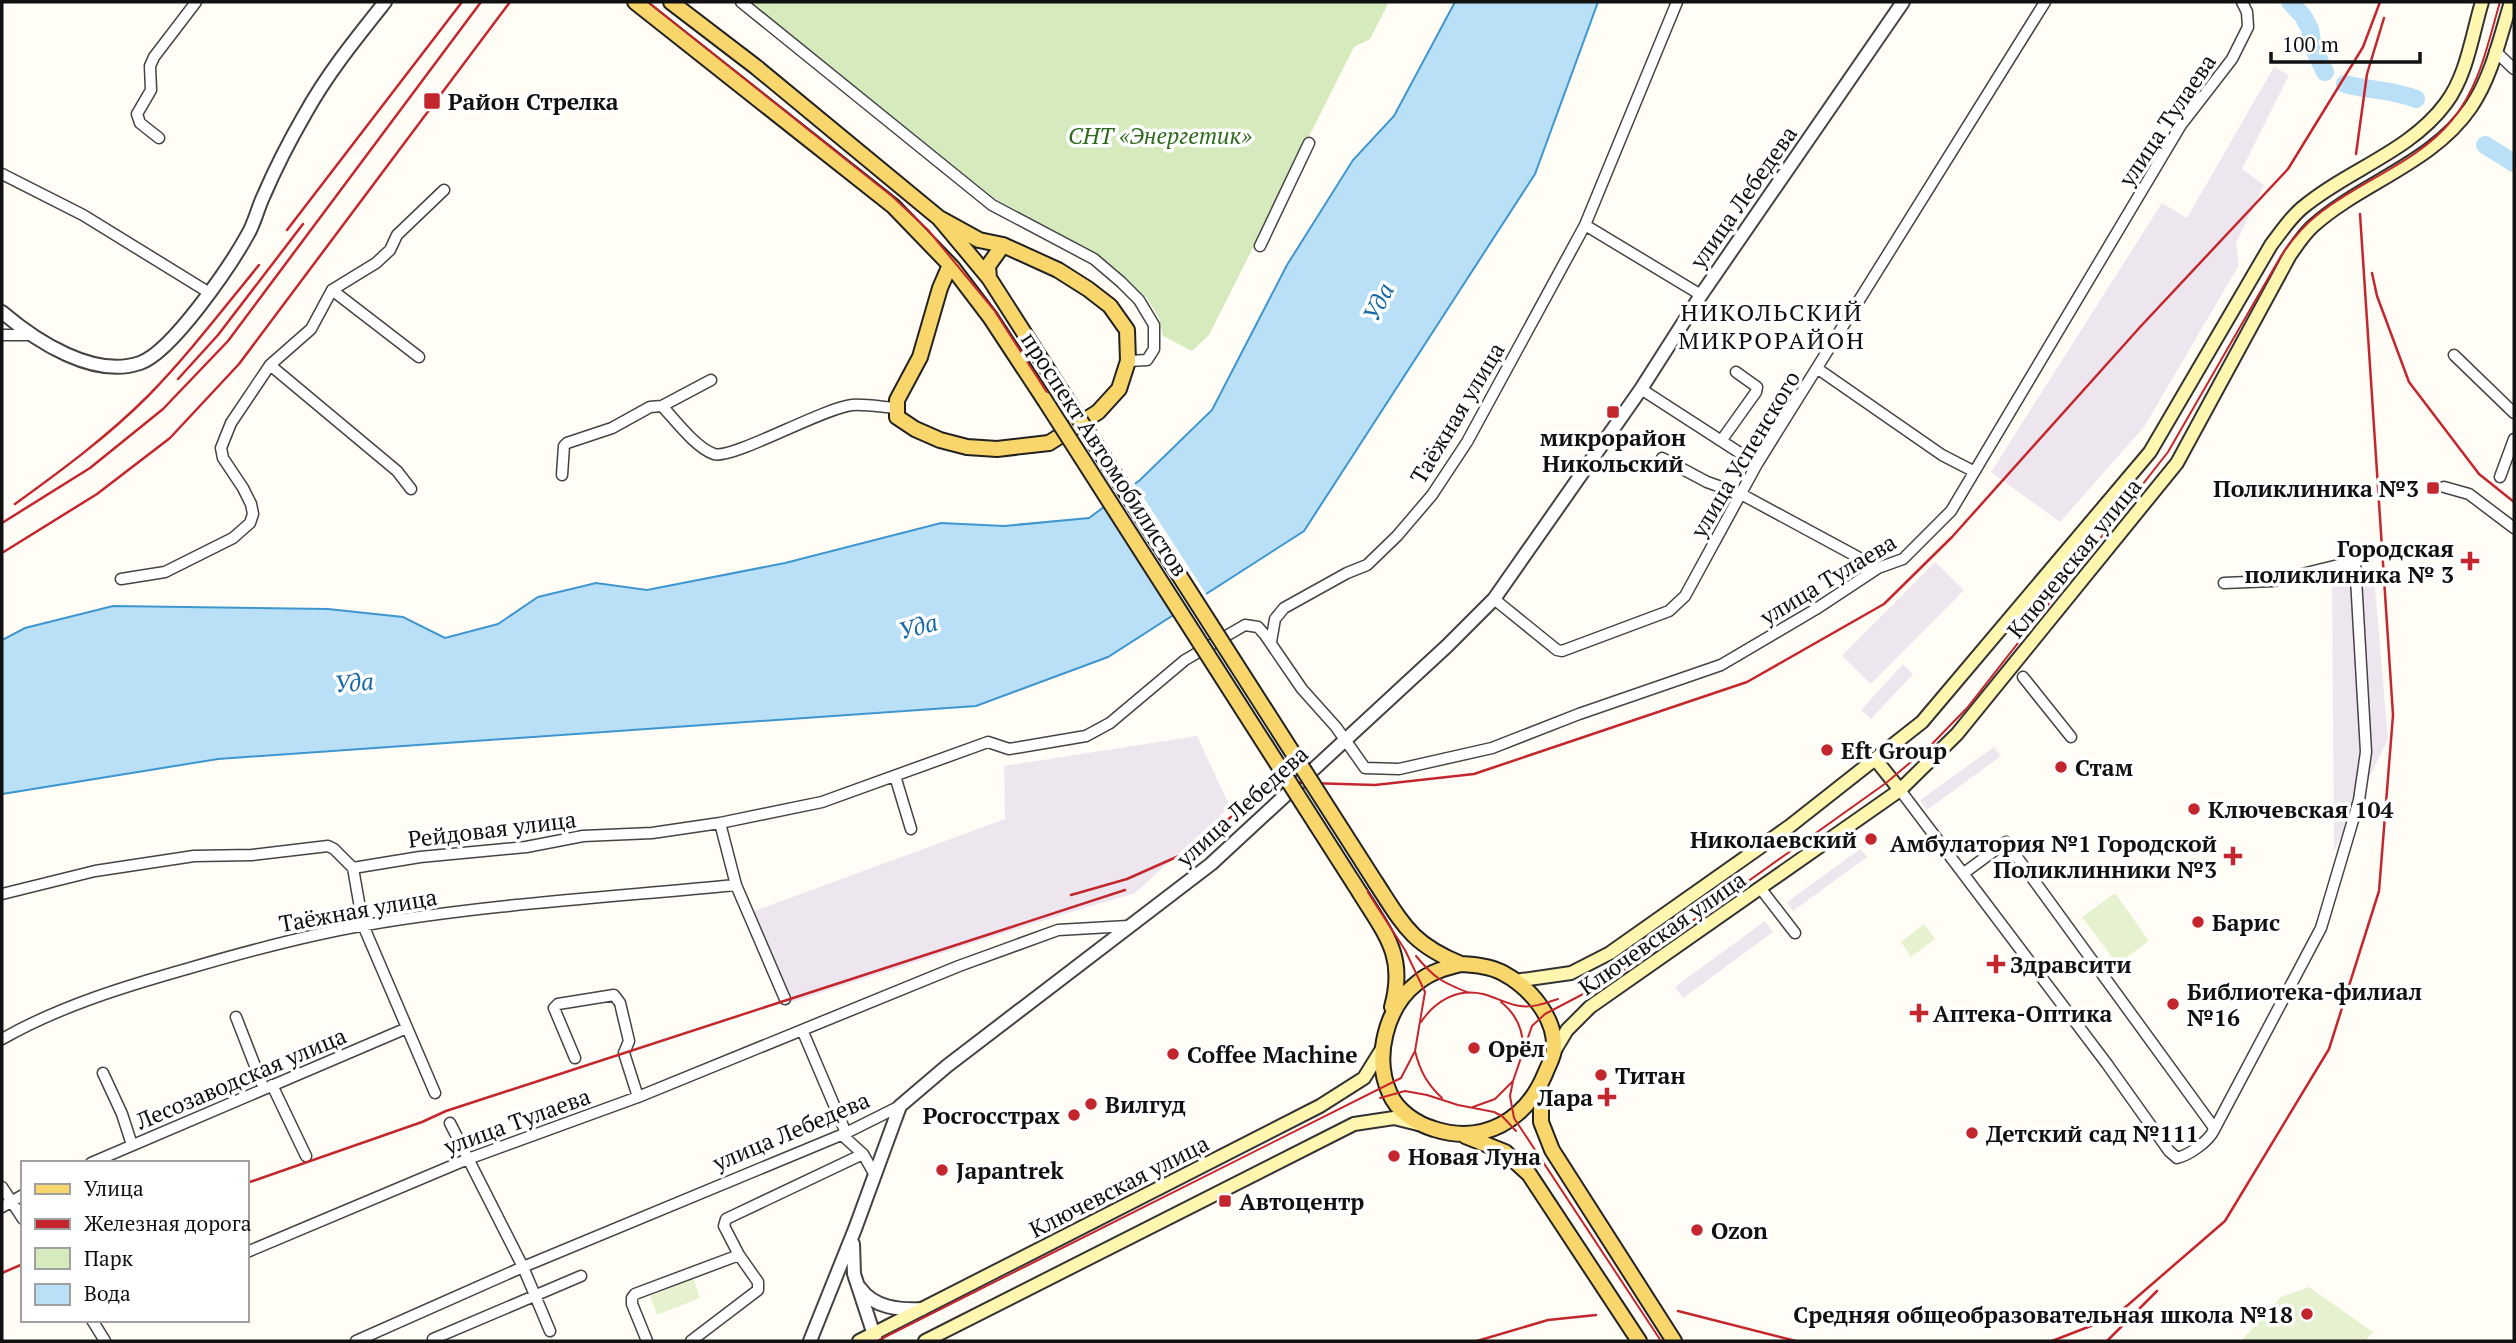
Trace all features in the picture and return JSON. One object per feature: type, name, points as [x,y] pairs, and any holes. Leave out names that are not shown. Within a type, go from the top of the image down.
[{"type":"main road","name":"проспект Автомобилистов","points":[[635,2],[892,206],[950,265],[990,317],[1389,940],[1398,969],[1397,991],[1386,1029]]},
{"type":"main road","name":"проспект Автомобилистов","points":[[671,2],[755,67],[939,218],[989,278],[1398,917],[1421,944],[1436,954],[1461,964]]},
{"type":"main road","name":"Ключевская улица","points":[[1515,981],[1571,973],[1610,953],[1790,827],[1922,722],[2150,452],[2271,245],[2287,224],[2320,195],[2418,132],[2447,102],[2462,70],[2482,2]]},
{"type":"main road","name":"Ключевская улица","points":[[1555,1050],[1567,1030],[1590,1007],[1900,790],[1957,734],[2177,463],[2302,237],[2330,213],[2412,162],[2457,124],[2482,88],[2511,2]]},
{"type":"main road","points":[[939,218],[979,240],[1003,245],[1058,270],[1110,306],[1127,330],[1128,361],[1119,389],[1098,412],[1049,443],[997,449],[967,447],[940,440],[907,425],[897,417],[896,408],[902,389],[920,357],[940,288],[950,265]]},
{"type":"main road","points":[[989,278],[988,266],[1003,245]]},
{"type":"main road","points":[[1876,760],[1900,790]]},
{"type":"main road","points":[[1418,1124],[1392,1100],[1381,1068],[1386,1029],[1405,995],[1416,984],[1444,968],[1461,964],[1481,966],[1501,972],[1515,981],[1541,1005],[1549,1023],[1555,1050],[1533,1099],[1514,1118],[1496,1128],[1463,1136]]},
{"type":"main road","name":"Ключевская улица","points":[[859,1341],[874,1338],[926,1308],[1320,1106],[1364,1078],[1382,1049]]},
{"type":"main road","points":[[1541,1085],[1541,1122],[1552,1150],[1674,1341]]},
{"type":"main road","points":[[925,1341],[1354,1124],[1394,1118],[1490,1144],[1505,1152],[1529,1174],[1639,1341]]},
{"type":"street","points":[[159,138],[140,123],[137,114],[151,90],[150,66],[196,2]]},
{"type":"street","points":[[2,312],[30,335],[80,359],[109,368],[140,363],[158,354],[188,322],[248,233],[264,193],[306,112],[356,38],[385,2]]},
{"type":"street","points":[[741,2],[992,205],[1094,259],[1121,282],[1139,300],[1154,326],[1154,349],[1147,360],[1128,361]]},
{"type":"street","name":"Таёжная улица","points":[[1271,642],[1273,624],[1284,608],[1367,565],[1396,536],[1432,495],[1467,442],[1585,225],[1677,2]]},
{"type":"street","name":"улица Лебедева","points":[[356,1341],[523,1267],[844,1134],[900,1106],[947,1066],[1211,864],[1447,646],[1494,599],[1641,389],[1701,295],[1903,2]]},
{"type":"street","name":"улица Успенского","points":[[1494,599],[1557,650],[1562,651],[1670,611],[1685,596],[1757,464],[2045,2]]},
{"type":"street","name":"улица Тулаева","points":[[1344,741],[1365,768],[1399,769],[1492,748],[1578,714],[1721,665],[1816,609],[1878,568],[1903,559],[1928,537],[1951,511],[2181,125],[2232,59],[2248,27],[2247,12],[2242,2]]},
{"type":"street","points":[[2495,51],[2514,69]]},
{"type":"street","points":[[1260,246],[1309,144]]},
{"type":"street","points":[[2,174],[83,215],[208,292]]},
{"type":"street","points":[[121,579],[165,572],[233,538],[250,523],[253,514],[251,504],[223,458],[221,448],[231,423],[270,365],[311,329],[332,290],[376,263],[390,250],[397,235],[444,190]]},
{"type":"street","points":[[1585,225],[1701,295]]},
{"type":"street","points":[[332,290],[419,357]]},
{"type":"street","points":[[2,335],[30,335]]},
{"type":"street","points":[[2454,355],[2514,412]]},
{"type":"street","points":[[270,365],[397,471],[411,489]]},
{"type":"street","points":[[1818,369],[1942,455],[1973,471]]},
{"type":"street","points":[[1721,441],[1756,392],[1757,387],[1736,372]]},
{"type":"street","points":[[562,475],[564,446],[567,443],[612,428],[650,407],[662,406],[711,380]]},
{"type":"street","points":[[1641,389],[1757,464]]},
{"type":"street","points":[[662,406],[703,448],[716,455],[731,453],[780,431],[851,405],[896,408]]},
{"type":"street","points":[[2500,477],[2514,439]]},
{"type":"street","points":[[1662,458],[1707,482],[1741,494],[1878,568]]},
{"type":"street","points":[[2444,486],[2469,494],[2514,528]]},
{"type":"street","points":[[1900,790],[2169,1151],[2177,1158],[2183,1156],[2211,1136],[2320,928],[2359,800],[2367,752],[2355,561],[2273,581],[2224,583]]},
{"type":"street","name":"Рейдовая улица","points":[[353,869],[420,857],[526,847],[583,836],[652,833],[720,823],[822,802],[988,742],[1009,749],[1086,736],[1110,723],[1185,660],[1245,625],[1258,627],[1271,642]]},
{"type":"street","points":[[1271,642],[1289,671],[1336,727],[1344,741]]},
{"type":"street","points":[[2023,677],[2071,737]]},
{"type":"street","points":[[895,776],[911,829]]},
{"type":"street","points":[[720,823],[736,885],[785,999]]},
{"type":"street","points":[[1964,873],[2006,842],[2214,1130]]},
{"type":"street","points":[[2,894],[95,871],[194,856],[252,855],[328,846],[353,869],[363,925],[435,1093]]},
{"type":"street","name":"Таёжная улица","points":[[2,1040],[22,1028],[119,988],[246,952],[363,925],[431,915],[736,885]]},
{"type":"street","points":[[1761,889],[1794,933]]},
{"type":"street","name":"улица Тулаева","points":[[248,1252],[468,1159],[638,1097],[803,1032],[959,966],[1058,930],[1128,926]]},
{"type":"street","points":[[575,1058],[554,1009],[558,1004],[614,995],[620,1003],[629,1041],[624,1053],[638,1097]]},
{"type":"street","points":[[236,1017],[268,1087],[306,1156]]},
{"type":"street","name":"Лесозаводская улица","points":[[95,1161],[407,1028]]},
{"type":"street","points":[[803,1032],[844,1134],[863,1154],[875,1175]]},
{"type":"street","points":[[103,1073],[122,1114],[132,1145]]},
{"type":"street","points":[[810,1341],[900,1106]]},
{"type":"street","points":[[450,1123],[523,1267],[550,1332]]},
{"type":"street","points":[[691,1341],[758,1290],[758,1282],[739,1255],[724,1226],[726,1219],[863,1154]]},
{"type":"street","points":[[2,1187],[6,1204],[21,1217]]},
{"type":"street","points":[[855,1229],[852,1261],[874,1338]]},
{"type":"street","points":[[647,1341],[632,1304],[635,1294],[739,1255]]},
{"type":"street","points":[[435,1341],[433,1339],[581,1276]]},
{"type":"street","points":[[858,1285],[864,1294],[889,1307],[926,1308]]},
{"type":"street","points":[[93,1322],[105,1341]]},
{"type":"shaded area","points":[[2274,67],[2289,75],[2242,169],[2264,185],[2236,243],[2239,265],[2144,427],[2060,522],[1991,472],[2162,203],[2187,218]]},
{"type":"shaded area","points":[[1935,562],[1964,590],[1871,684],[1842,656]]},
{"type":"shaded area","points":[[2374,576],[2388,739],[2334,851],[2332,583]]},
{"type":"shaded area","points":[[1903,664],[1913,674],[1871,719],[1861,710]]},
{"type":"shaded area","points":[[1197,736],[1230,807],[1135,893],[783,1005],[746,914],[1005,819],[1004,766]]},
{"type":"shaded area","points":[[1994,747],[2001,756],[1927,810],[1920,800]]},
{"type":"shaded area","points":[[1860,849],[1867,857],[1793,911],[1787,902]]},
{"type":"shaded area","points":[[1765,921],[1773,932],[1683,998],[1675,987]]},
{"type":"green space","name":"СНТ «Энергетик»","points":[[751,2],[1389,2],[1370,39],[1354,47],[1209,335],[1192,351],[1163,336],[1159,318],[1147,298],[1115,268],[1097,254],[994,198]]},
{"type":"green space","points":[[2115,893],[2149,941],[2117,964],[2082,917]]},
{"type":"green space","points":[[1924,924],[1935,939],[1911,957],[1901,942]]},
{"type":"green space","points":[[693,1278],[700,1298],[657,1315],[650,1296]]},
{"type":"green space","name":"Средняя общеобразовательная школа №18","points":[[2309,1287],[2373,1332],[2365,1341],[2241,1341],[2281,1297]]},
{"type":"water","name":"Уда","points":[[1455,2],[1598,2],[1535,174],[1304,531],[1108,657],[976,706],[218,759],[2,794],[2,640],[25,628],[113,606],[328,609],[403,617],[445,638],[498,624],[538,597],[596,583],[647,590],[785,563],[941,523],[1004,526],[1089,518],[1140,480],[1212,410],[1287,265],[1353,160],[1394,116]]},
{"type":"pier","points":[[1133,481],[1208,597],[1176,617],[1103,503]]},
{"type":"waterway","points":[[2290,2],[2303,16],[2310,29],[2313,47],[2325,72]]},
{"type":"waterway","points":[[2345,84],[2416,99]]},
{"type":"waterway","points":[[2485,145],[2514,163]]},
{"type":"tram line","points":[[648,2],[893,197],[928,230],[994,310],[1405,950],[1425,992],[1415,1051],[1401,1078],[877,1341]]},
{"type":"tram line","points":[[1661,1341],[1514,1118],[1510,1096],[1532,1026],[1545,1014],[1608,981],[1886,783],[1931,745],[1967,708],[2168,452],[2281,256],[2297,234],[2332,204],[2421,149],[2438,135],[2462,107],[2476,79],[2500,2]]},
{"type":"tram line","points":[[1416,956],[1440,979],[1469,993]]},
{"type":"tram line","points":[[1421,1022],[1440,1002],[1464,993],[1483,994],[1510,1004],[1525,1006],[1558,999]]},
{"type":"tram line","points":[[1501,1002],[1518,1022],[1523,1047]]},
{"type":"tram line","points":[[1415,1051],[1425,1077],[1442,1098]]},
{"type":"tram line","points":[[1473,1107],[1495,1099],[1513,1081]]},
{"type":"tram line","points":[[1380,1098],[1405,1091],[1427,1095],[1494,1112],[1502,1116],[1516,1131]]},
{"type":"railway","points":[[287,230],[462,2]]},
{"type":"railway","points":[[2,523],[90,468],[163,409],[228,341],[481,2]]},
{"type":"railway","points":[[2,553],[97,494],[170,438],[239,364],[510,2]]},
{"type":"railway","points":[[1071,895],[1127,879],[1181,855],[1277,782],[1375,785],[1474,774],[1747,682],[1884,604],[1952,537],[2141,326],[2288,169],[2363,47],[2380,2]]},
{"type":"railway","points":[[2356,154],[2367,74],[2384,18]]},
{"type":"railway","points":[[2052,1341],[2114,1317],[2225,1221],[2329,1049],[2379,891],[2393,715],[2360,214]]},
{"type":"railway","points":[[178,379],[218,335],[303,224]]},
{"type":"railway","points":[[15,504],[67,466],[148,396],[259,265]]},
{"type":"railway","points":[[2372,273],[2377,296],[2409,382],[2479,474],[2514,502]]},
{"type":"railway","points":[[248,1183],[422,1122],[446,1111],[1125,890]]},
{"type":"railway","points":[[2,1273],[21,1265]]},
{"type":"railway","points":[[2107,1341],[2157,1291]]},
{"type":"railway","points":[[1678,1311],[1796,1341]]},
{"type":"railway","points":[[1477,1341],[1548,1320],[1596,1315]]},
{"type":"place","name":"Район Стрелка","points":[[432,101]]},
{"type":"place","name":"микрорайон Никольский","points":[[1613,412]]},
{"type":"place","name":"Поликлиника №3","points":[[2433,488]]},
{"type":"place","name":"Городская поликлиника № 3","points":[[2470,561]]},
{"type":"place","name":"Eft Group","points":[[1827,750]]},
{"type":"place","name":"Стам","points":[[2061,767]]},
{"type":"place","name":"Ключевская 104","points":[[2194,809]]},
{"type":"place","name":"Николаевский","points":[[1871,839]]},
{"type":"place","name":"Амбулатория №1 Городской Поликлинники №3","points":[[2233,856]]},
{"type":"place","name":"Барис","points":[[2198,922]]},
{"type":"place","name":"Здравсити","points":[[1996,964]]},
{"type":"place","name":"Библиотека-филиал №16","points":[[2173,1004]]},
{"type":"place","name":"Аптека-Оптика","points":[[1919,1013]]},
{"type":"place","name":"Орёл","points":[[1474,1048]]},
{"type":"place","name":"Coffee Machine","points":[[1173,1054]]},
{"type":"place","name":"Титан","points":[[1601,1075]]},
{"type":"place","name":"Лара","points":[[1607,1097]]},
{"type":"place","name":"Вилгуд","points":[[1091,1104]]},
{"type":"place","name":"Росгосстрах","points":[[1074,1115]]},
{"type":"place","name":"Детский сад №111","points":[[1972,1133]]},
{"type":"place","name":"Новая Луна","points":[[1394,1156]]},
{"type":"place","name":"Japantrek","points":[[942,1170]]},
{"type":"place","name":"Автоцентр","points":[[1225,1201]]},
{"type":"place","name":"Ozon","points":[[1697,1230]]},
{"type":"place","name":"Средняя общеобразовательная школа №18","points":[[2307,1314]]},
{"type":"district","name":"НИКОЛЬСКИЙ МИКРОРАЙОН","points":[[1772,326]]}]
